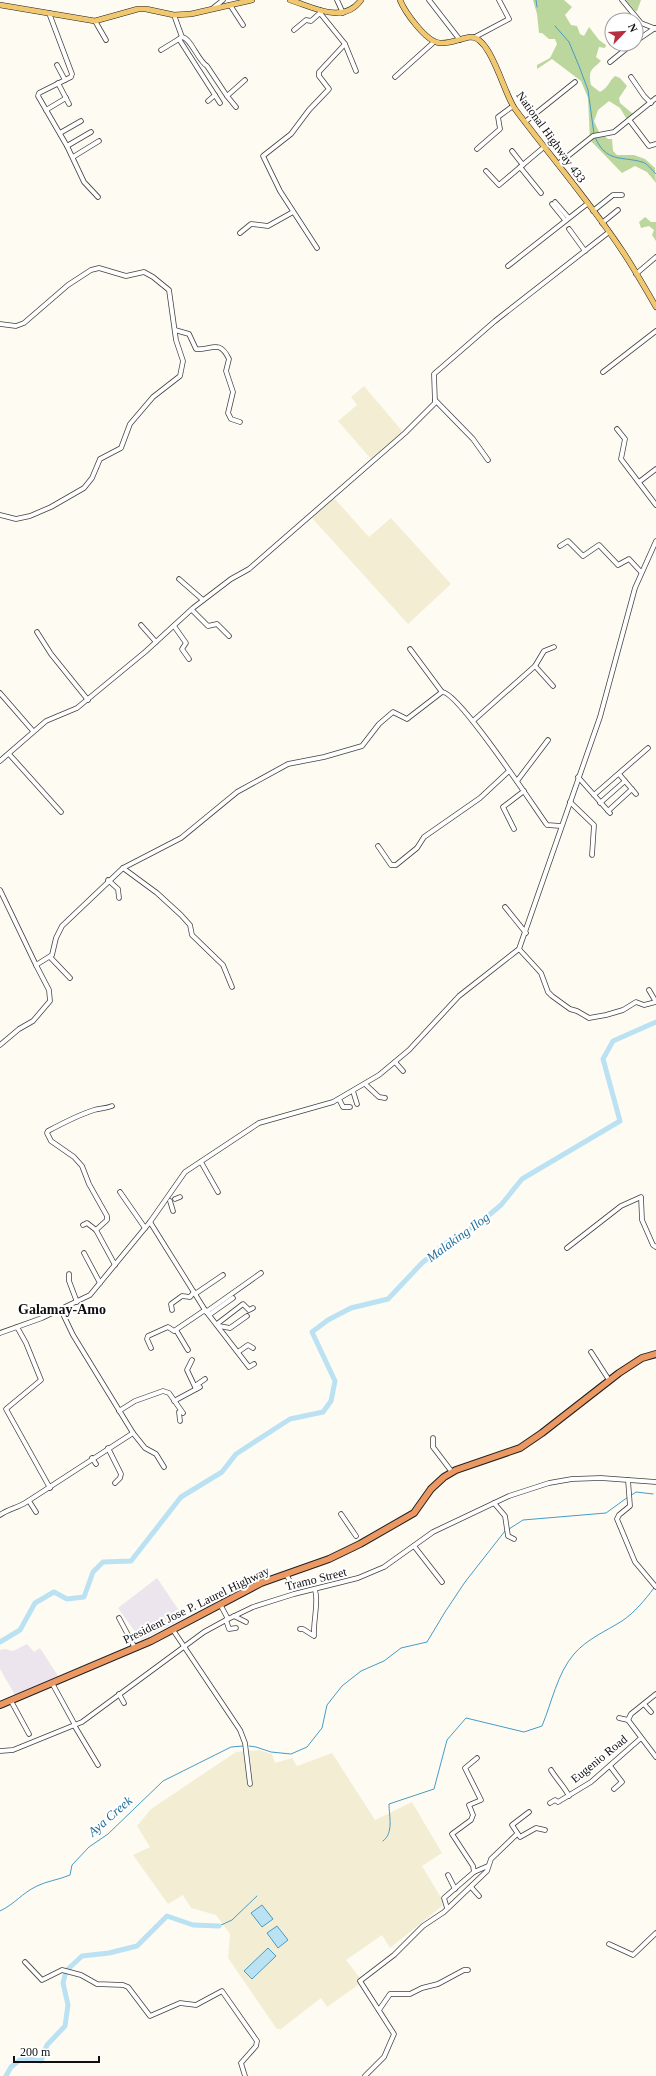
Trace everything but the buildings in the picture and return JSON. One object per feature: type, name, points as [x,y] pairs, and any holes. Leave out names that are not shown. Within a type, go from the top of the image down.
[{"type":"highway","name":"President Jose P. Laurel Highway","points":[[0,1705],[135,1648],[173,1630],[261,1582],[329,1559],[358,1540],[414,1513],[435,1484],[452,1472],[520,1448],[637,1361],[656,1354]]},
{"type":"main road","points":[[0,5],[95,20],[138,9],[146,9],[174,15],[191,14],[252,0]]},
{"type":"main road","points":[[290,0],[320,12],[334,14],[350,11],[361,0]]},
{"type":"main road","points":[[400,0],[412,20],[434,42],[446,43],[475,37]]},
{"type":"main road","name":"National Highway 433","points":[[475,37],[482,42],[489,52],[513,106],[609,232],[656,306]]},
{"type":"street","points":[[212,10],[223,0]]},
{"type":"street","points":[[337,0],[343,13]]},
{"type":"street","points":[[429,0],[460,40]]},
{"type":"street","points":[[475,37],[509,20],[498,0]]},
{"type":"street","points":[[622,0],[641,23],[655,28]]},
{"type":"street","points":[[230,5],[243,25]]},
{"type":"street","points":[[294,30],[306,20],[311,21],[320,12],[346,44],[356,71]]},
{"type":"street","points":[[49,13],[72,74],[65,80],[38,94],[73,157],[84,182],[98,198]]},
{"type":"street","points":[[174,15],[180,38],[220,103]]},
{"type":"street","points":[[95,20],[106,40]]},
{"type":"street","points":[[644,36],[655,28]]},
{"type":"street","points":[[161,50],[180,38],[187,39],[202,63],[210,70],[236,107]]},
{"type":"street","points":[[395,77],[434,42]]},
{"type":"street","points":[[317,248],[280,191],[264,156],[291,134],[309,110],[329,89],[319,76],[319,72],[346,44]]},
{"type":"street","points":[[610,62],[622,52]]},
{"type":"street","points":[[57,65],[65,80]]},
{"type":"street","points":[[202,76],[210,70]]},
{"type":"street","points":[[631,77],[644,96],[651,103]]},
{"type":"street","points":[[228,96],[245,80]]},
{"type":"street","points":[[525,122],[575,82]]},
{"type":"street","points":[[58,83],[69,104]]},
{"type":"street","points":[[208,100],[215,95]]},
{"type":"street","points":[[46,110],[66,98]]},
{"type":"street","points":[[558,164],[595,136],[610,134],[630,121],[656,98]]},
{"type":"street","points":[[477,149],[500,129],[498,117],[513,106]]},
{"type":"street","points":[[60,133],[81,121]]},
{"type":"street","points":[[630,121],[649,146],[656,144]]},
{"type":"street","points":[[67,146],[91,132]]},
{"type":"street","points":[[73,157],[99,141]]},
{"type":"street","points":[[486,171],[498,186],[544,147]]},
{"type":"street","points":[[512,151],[521,166],[542,193]]},
{"type":"street","points":[[593,211],[613,195],[622,196]]},
{"type":"street","points":[[554,203],[567,219]]},
{"type":"street","points":[[508,266],[587,204]]},
{"type":"street","points":[[602,223],[618,210]]},
{"type":"street","points":[[240,233],[251,224],[268,226],[293,212]]},
{"type":"street","points":[[569,229],[585,251]]},
{"type":"street","points":[[0,761],[46,721],[73,711],[88,700],[204,600],[231,579],[249,570],[264,557],[432,408],[435,400],[434,374],[500,317],[609,232]]},
{"type":"street","points":[[636,274],[656,257]]},
{"type":"street","points":[[0,324],[16,326],[24,323],[68,285],[91,270],[99,268],[126,276],[144,272],[167,287],[178,347],[183,361],[180,376],[153,397],[130,424],[121,448],[100,459],[92,478],[84,488],[51,507],[30,516],[16,520],[0,515]]},
{"type":"street","points":[[175,330],[189,334],[196,349],[215,346],[220,347],[227,355],[229,359],[226,371],[233,392],[228,413],[231,419],[240,422]]},
{"type":"street","points":[[603,372],[656,331]]},
{"type":"street","points":[[435,400],[473,439],[488,460]]},
{"type":"street","points":[[617,429],[625,439],[622,459],[656,505]]},
{"type":"street","points":[[639,482],[656,469]]},
{"type":"street","points":[[560,546],[568,541],[583,556],[599,545],[618,565],[629,559],[641,572]]},
{"type":"street","points":[[173,1211],[173,1199],[182,1175],[259,1122],[324,1105],[339,1099],[365,1084],[395,1062],[459,996],[519,949],[526,933],[561,826],[600,717],[634,590],[656,541]]},
{"type":"street","points":[[178,579],[204,600]]},
{"type":"street","points":[[192,610],[208,626],[217,624],[229,636]]},
{"type":"street","points":[[141,625],[156,642]]},
{"type":"street","points":[[174,626],[186,643],[182,649],[189,659]]},
{"type":"street","points":[[37,632],[50,654],[88,700]]},
{"type":"street","points":[[473,721],[535,666],[544,651],[554,647]]},
{"type":"street","points":[[410,649],[442,692],[451,696],[473,721],[517,780],[547,825],[561,826]]},
{"type":"street","points":[[535,666],[553,686]]},
{"type":"street","points":[[36,965],[50,957],[53,952],[58,933],[62,926],[108,880],[123,868],[181,838],[227,799],[246,787],[288,764],[324,757],[362,746],[379,724],[393,712],[407,719],[442,692]]},
{"type":"street","points":[[1,696],[33,731]]},
{"type":"street","points":[[517,780],[548,740]]},
{"type":"street","points":[[594,795],[648,748]]},
{"type":"street","points":[[9,754],[61,812]]},
{"type":"street","points":[[378,846],[391,865],[396,865],[417,848],[424,836],[480,798],[509,771]]},
{"type":"street","points":[[619,774],[636,794]]},
{"type":"street","points":[[578,777],[609,812],[632,789]]},
{"type":"street","points":[[600,803],[625,782]]},
{"type":"street","points":[[514,829],[503,810],[503,807],[524,791]]},
{"type":"street","points":[[570,802],[594,825],[592,855]]},
{"type":"street","points":[[123,868],[157,893],[181,915],[190,925],[192,934],[223,965],[232,987]]},
{"type":"street","points":[[108,880],[118,889],[119,898]]},
{"type":"street","points":[[0,890],[49,990],[50,1001],[33,1021],[18,1029],[0,1045]]},
{"type":"street","points":[[505,907],[526,933]]},
{"type":"street","points":[[519,949],[541,973],[552,996],[570,1009],[589,1018],[623,1010],[636,1002],[649,1005],[656,1002],[649,990]]},
{"type":"street","points":[[50,957],[70,978]]},
{"type":"street","points":[[395,1062],[403,1071]]},
{"type":"street","points":[[365,1084],[379,1097],[385,1098]]},
{"type":"street","points":[[353,1091],[357,1104]]},
{"type":"street","points":[[339,1099],[343,1107],[350,1107]]},
{"type":"street","points":[[96,1230],[106,1220],[107,1216],[89,1184],[85,1170],[74,1157],[50,1141],[48,1132],[64,1122],[94,1110],[104,1110],[112,1106]]},
{"type":"street","points":[[200,1162],[218,1192]]},
{"type":"street","points":[[120,1192],[144,1228]]},
{"type":"street","points":[[568,1248],[621,1206],[641,1197],[642,1220],[653,1245],[656,1247]]},
{"type":"street","points":[[0,1333],[61,1310],[90,1295],[144,1228],[173,1199]]},
{"type":"street","points":[[150,1222],[207,1312],[249,1366],[254,1364]]},
{"type":"street","points":[[83,1225],[88,1223],[96,1230],[115,1265]]},
{"type":"street","points":[[84,1253],[100,1282]]},
{"type":"street","points":[[207,1312],[261,1273]]},
{"type":"street","points":[[70,1274],[68,1281],[77,1302]]},
{"type":"street","points":[[172,1310],[171,1304],[180,1297],[190,1297],[223,1275]]},
{"type":"street","points":[[151,1348],[147,1339],[148,1336],[168,1327],[174,1332],[232,1298]]},
{"type":"street","points":[[218,1325],[243,1304],[249,1310],[253,1308]]},
{"type":"street","points":[[61,1310],[73,1335],[132,1433],[145,1448],[156,1454],[164,1467]]},
{"type":"street","points":[[218,1325],[230,1328],[247,1316]]},
{"type":"street","points":[[17,1327],[26,1343],[42,1380],[6,1409],[50,1488]]},
{"type":"street","points":[[176,1330],[188,1350]]},
{"type":"street","points":[[238,1352],[248,1344],[253,1348]]},
{"type":"street","points":[[591,1352],[610,1380]]},
{"type":"street","points":[[192,1360],[187,1369],[197,1387]]},
{"type":"street","points":[[173,1399],[197,1387],[205,1379]]},
{"type":"street","points":[[120,1411],[135,1401],[166,1391],[173,1399],[180,1412],[180,1420]]},
{"type":"street","points":[[0,1515],[29,1501],[50,1488],[92,1458],[132,1433]]},
{"type":"street","points":[[433,1438],[434,1447],[452,1472]]},
{"type":"street","points":[[108,1448],[121,1474],[120,1478],[115,1483]]},
{"type":"street","points":[[92,1458],[96,1464]]},
{"type":"street","name":"Tramo Street","points":[[0,1751],[12,1750],[74,1725],[184,1647],[227,1619],[252,1607],[358,1578],[384,1567],[433,1532],[509,1496],[549,1483],[572,1479],[601,1478],[656,1482]]},
{"type":"street","points":[[628,1480],[630,1506],[618,1515],[617,1519],[635,1562],[655,1586]]},
{"type":"street","points":[[29,1501],[36,1512]]},
{"type":"street","points":[[494,1503],[505,1516],[508,1536],[514,1540]]},
{"type":"street","points":[[341,1514],[358,1540]]},
{"type":"street","points":[[414,1546],[442,1582]]},
{"type":"street","points":[[286,1574],[292,1584]]},
{"type":"street","points":[[300,1629],[303,1628],[314,1636],[314,1613],[318,1598],[315,1590]]},
{"type":"street","points":[[220,1604],[227,1619],[229,1629],[236,1628]]},
{"type":"street","points":[[234,1616],[246,1622]]},
{"type":"street","points":[[118,1618],[135,1648]]},
{"type":"street","points":[[173,1630],[240,1730],[245,1743],[250,1784]]},
{"type":"street","points":[[52,1683],[74,1725],[98,1765]]},
{"type":"street","points":[[118,1694],[124,1703]]},
{"type":"street","points":[[628,1720],[632,1714],[654,1695],[656,1701]]},
{"type":"street","points":[[11,1701],[29,1734]]},
{"type":"street","points":[[644,1704],[651,1712]]},
{"type":"street","points":[[619,1718],[628,1720],[656,1757]]},
{"type":"street","name":"Eugenio Road","points":[[550,1803],[555,1800],[558,1802],[591,1782],[641,1738]]},
{"type":"street","points":[[474,1872],[473,1866],[452,1834],[471,1820],[473,1815],[470,1805],[481,1800],[465,1768],[477,1758]]},
{"type":"street","points":[[610,1766],[622,1782],[614,1789]]},
{"type":"street","points":[[551,1770],[569,1796]]},
{"type":"street","points":[[529,1812],[512,1825],[517,1834],[520,1837],[536,1828],[545,1830]]},
{"type":"street","points":[[365,2076],[382,2060],[394,2038],[392,2030],[360,1981],[394,1955],[423,1926],[444,1912],[471,1887],[486,1871],[491,1859],[517,1834]]},
{"type":"street","points":[[447,1908],[444,1898],[474,1872],[488,1866]]},
{"type":"street","points":[[448,1875],[455,1889]]},
{"type":"street","points":[[471,1887],[479,1896]]},
{"type":"street","points":[[608,1944],[633,1955],[656,1933]]},
{"type":"street","points":[[25,1962],[42,1980],[62,1970],[81,1975],[97,1984],[123,1985],[128,1988],[150,2016],[180,2003],[196,2005],[222,1991],[257,2041],[256,2046],[241,2063],[245,2076]]},
{"type":"street","points":[[379,2010],[390,1994],[410,1994],[422,1988],[438,1984],[464,1970],[468,1970]]},
{"type":"shaded area","points":[[364,386],[403,432],[371,459],[338,421],[357,405],[351,397]]},
{"type":"shaded area","points":[[334,498],[369,537],[391,518],[451,584],[408,624],[312,518]]},
{"type":"shaded area","points":[[157,1578],[184,1618],[141,1640],[118,1608]]},
{"type":"shaded area","points":[[27,1644],[34,1652],[40,1648],[58,1676],[15,1695],[0,1669],[0,1650],[5,1649],[13,1651]]},
{"type":"shaded area","points":[[259,1750],[272,1754],[275,1763],[292,1758],[297,1766],[332,1753],[375,1820],[412,1802],[442,1853],[422,1866],[442,1899],[442,1906],[390,1948],[382,1935],[346,1960],[360,1978],[358,1980],[361,1983],[327,2007],[321,1998],[281,2029],[277,2029],[274,2025],[228,1958],[230,1934],[216,1915],[191,1908],[183,1895],[168,1904],[133,1855],[150,1847],[137,1826],[151,1809],[236,1752]]},
{"type":"green space","points":[[533,0],[564,0],[572,7],[565,15],[571,25],[577,26],[580,34],[584,36],[589,27],[599,40],[604,44],[604,48],[599,47],[596,57],[601,61],[590,73],[591,85],[600,92],[605,89],[615,76],[620,78],[627,86],[619,98],[620,103],[633,114],[629,118],[626,118],[620,108],[609,101],[598,110],[594,121],[599,132],[608,139],[612,139],[613,151],[617,155],[634,155],[645,159],[655,168],[656,183],[647,172],[635,166],[622,173],[590,140],[588,98],[581,81],[552,59],[537,69],[537,65],[550,58],[557,44],[555,39],[549,39],[542,33],[539,33],[537,14]]},
{"type":"green space","points":[[626,0],[641,0],[637,11],[635,11]]},
{"type":"green space","points":[[645,217],[651,222],[656,222],[656,241],[652,235],[654,230],[649,226],[641,228],[639,222]]},
{"type":"water","points":[[262,1905],[273,1919],[262,1927],[251,1913]]},
{"type":"water","points":[[277,1926],[288,1940],[278,1948],[267,1933]]},
{"type":"water","points":[[268,1948],[276,1956],[252,1979],[244,1971]]},
{"type":"waterway","points":[[536,0],[537,7]]},
{"type":"waterway","points":[[555,26],[569,42],[588,90],[594,134]]},
{"type":"waterway","points":[[595,137],[599,145],[609,155],[644,163],[648,165],[656,174]]},
{"type":"waterway","name":"Malaking Ilog","points":[[0,1642],[20,1630],[35,1603],[54,1592],[67,1599],[84,1597],[93,1572],[103,1562],[131,1561],[181,1497],[222,1472],[236,1454],[290,1419],[323,1412],[331,1401],[335,1381],[312,1332],[328,1320],[351,1308],[388,1299],[422,1263],[449,1241],[477,1225],[501,1205],[522,1179],[620,1121],[603,1059],[613,1041],[656,1022]]},
{"type":"waterway","points":[[630,1496],[636,1492],[653,1494]]},
{"type":"waterway","points":[[509,1529],[523,1520],[606,1513],[628,1497]]},
{"type":"waterway","name":"Aya Creek","points":[[249,1746],[271,1752],[291,1754],[307,1747],[322,1728],[327,1705],[342,1686],[361,1671],[384,1661],[401,1648],[427,1642],[465,1582],[505,1531]]},
{"type":"waterway","points":[[383,1841],[389,1834],[390,1829],[389,1804],[434,1789],[447,1740],[466,1718],[524,1732],[542,1726],[559,1679],[563,1670],[574,1654],[591,1640],[627,1618],[654,1588]]},
{"type":"waterway","name":"Aya Creek","points":[[0,1911],[37,1886],[70,1875],[72,1865],[89,1847],[108,1834],[163,1781],[231,1747],[243,1746]]},
{"type":"waterway","points":[[219,1926],[232,1920],[257,1896]]},
{"type":"waterway","points":[[6,2076],[11,2067],[22,2058],[41,2061],[47,2045],[65,2026],[68,2005],[63,1983],[66,1971],[82,1956],[109,1953],[137,1946],[167,1916],[193,1925],[219,1926]]},
{"type":"district","name":"Galamay-Amo","points":[[62,1309]]}]
